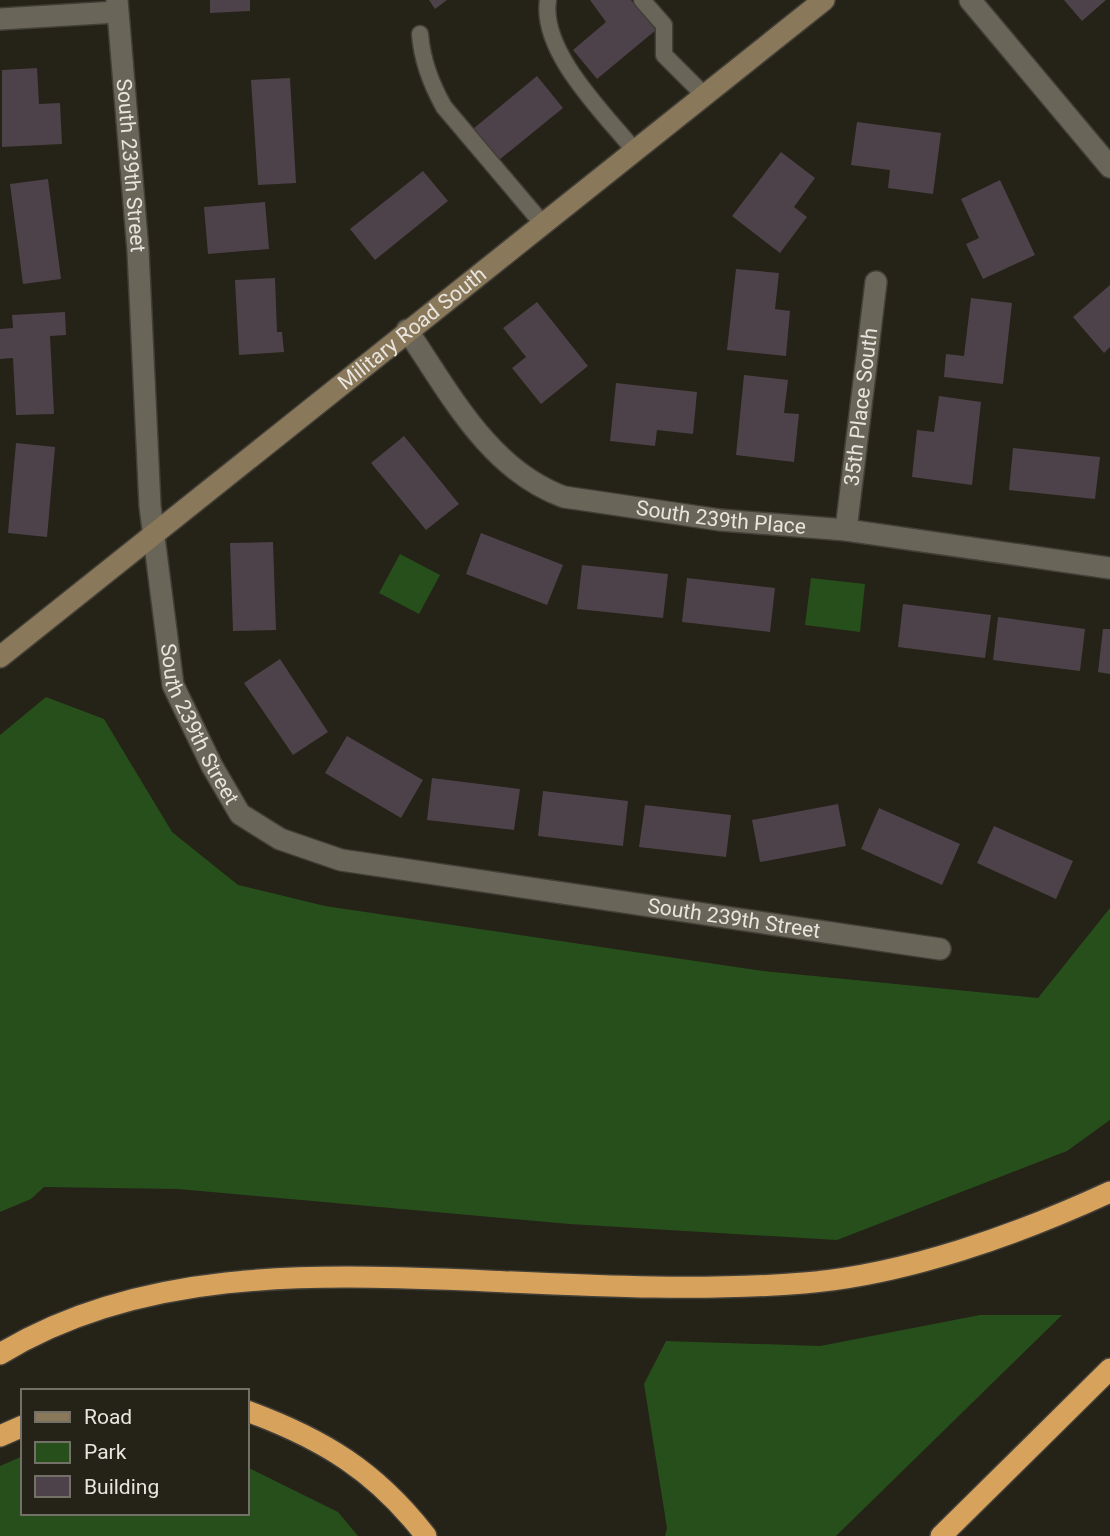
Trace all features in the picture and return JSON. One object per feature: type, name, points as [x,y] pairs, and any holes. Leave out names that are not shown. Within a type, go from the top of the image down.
[{"type":"highway","points":[[0,1354],[68,1319],[115,1304],[158,1293],[224,1283],[334,1277],[615,1286],[807,1283],[866,1274],[953,1251],[1032,1224],[1110,1192]]},
{"type":"highway","points":[[941,1536],[1110,1369]]},
{"type":"highway","points":[[248,1411],[292,1427],[337,1451],[374,1479],[426,1536]]},
{"type":"highway","points":[[0,1436],[21,1427]]},
{"type":"main road","name":"Military Road South","points":[[0,657],[824,0]]},
{"type":"street","points":[[970,0],[1110,167]]},
{"type":"street","points":[[0,19],[117,6]]},
{"type":"street","name":"South 239th Street","points":[[117,6],[138,251],[154,532],[173,685],[212,766],[240,814],[281,839],[341,860],[940,950]]},
{"type":"street","name":"35th Place South","points":[[846,530],[876,282]]},
{"type":"street","name":"South 239th Place","points":[[407,330],[478,433],[502,461],[543,489],[564,497],[654,512],[846,530],[1110,568]]},
{"type":"lane","points":[[548,0],[546,17],[561,57],[634,150]]},
{"type":"lane","points":[[642,0],[664,25],[664,55],[704,95]]},
{"type":"lane","points":[[420,34],[426,63],[444,107],[542,223]]},
{"type":"green space","points":[[400,554],[440,575],[419,614],[379,593]]},
{"type":"green space","points":[[811,578],[865,584],[860,632],[805,625]]},
{"type":"green space","points":[[46,697],[104,719],[172,832],[238,885],[325,906],[763,971],[1038,998],[1110,908],[1110,1120],[1067,1151],[837,1240],[569,1224],[178,1189],[44,1187],[31,1199],[0,1212],[0,735]]},
{"type":"green space","points":[[980,1315],[1062,1315],[836,1536],[665,1536],[667,1528],[644,1384],[666,1341],[820,1346]]},
{"type":"green space","points":[[21,1457],[21,1515],[248,1515],[248,1467],[338,1512],[358,1536],[0,1536],[0,1466]]},
{"type":"building","points":[[210,0],[250,0],[250,11],[210,13]]},
{"type":"building","points":[[429,0],[447,0],[435,9]]},
{"type":"building","points":[[590,0],[631,0],[656,30],[597,79],[573,50],[606,22]]},
{"type":"building","points":[[1064,0],[1106,0],[1082,21]]},
{"type":"building","points":[[37,68],[39,104],[60,103],[62,144],[2,147],[2,70]]},
{"type":"building","points":[[537,76],[563,108],[499,160],[473,129]]},
{"type":"building","points":[[290,78],[296,183],[258,185],[251,80]]},
{"type":"building","points":[[857,122],[941,133],[933,194],[888,188],[890,170],[851,165]]},
{"type":"building","points":[[781,152],[815,178],[794,207],[807,217],[780,253],[732,216]]},
{"type":"building","points":[[423,171],[448,201],[375,260],[350,229]]},
{"type":"building","points":[[48,179],[61,279],[23,284],[10,184]]},
{"type":"building","points":[[1000,180],[1035,255],[983,279],[966,244],[979,238],[961,199]]},
{"type":"building","points":[[265,202],[269,249],[208,254],[204,207]]},
{"type":"building","points":[[736,269],[779,273],[775,309],[790,311],[786,356],[727,350]]},
{"type":"building","points":[[275,278],[277,332],[282,332],[284,352],[239,355],[235,280]]},
{"type":"building","points":[[1110,285],[1110,347],[1104,353],[1073,317]]},
{"type":"building","points":[[971,298],[1012,303],[1003,384],[944,377],[946,354],[964,356]]},
{"type":"building","points":[[537,302],[588,366],[541,404],[512,368],[526,357],[503,328]]},
{"type":"building","points":[[65,312],[66,335],[50,336],[54,414],[16,415],[13,358],[0,359],[0,329],[13,328],[12,315]]},
{"type":"building","points":[[744,375],[788,380],[784,413],[799,414],[794,462],[736,455]]},
{"type":"building","points":[[616,383],[697,392],[693,434],[657,430],[655,446],[610,441]]},
{"type":"building","points":[[939,396],[981,402],[972,485],[912,477],[917,430],[934,432]]},
{"type":"building","points":[[404,436],[459,504],[426,530],[371,463]]},
{"type":"building","points":[[16,443],[55,447],[47,537],[8,533]]},
{"type":"building","points":[[1013,448],[1100,457],[1095,499],[1009,490]]},
{"type":"building","points":[[481,533],[563,565],[547,605],[466,574]]},
{"type":"building","points":[[273,542],[276,630],[233,631],[230,543]]},
{"type":"building","points":[[582,565],[668,574],[663,618],[577,609]]},
{"type":"building","points":[[687,578],[775,588],[770,632],[682,622]]},
{"type":"building","points":[[903,604],[991,615],[985,658],[898,647]]},
{"type":"building","points":[[998,617],[1085,629],[1080,671],[993,660]]},
{"type":"building","points":[[1103,629],[1110,629],[1110,674],[1098,672]]},
{"type":"building","points":[[280,659],[328,732],[293,755],[244,683]]},
{"type":"building","points":[[347,736],[423,780],[401,818],[325,773]]},
{"type":"building","points":[[432,778],[520,789],[514,830],[427,820]]},
{"type":"building","points":[[543,791],[628,801],[623,846],[538,836]]},
{"type":"building","points":[[838,804],[846,846],[760,862],[752,820]]},
{"type":"building","points":[[645,805],[731,815],[726,857],[639,847]]},
{"type":"building","points":[[879,808],[960,844],[942,885],[861,849]]},
{"type":"building","points":[[994,826],[1073,861],[1056,899],[977,863]]}]
